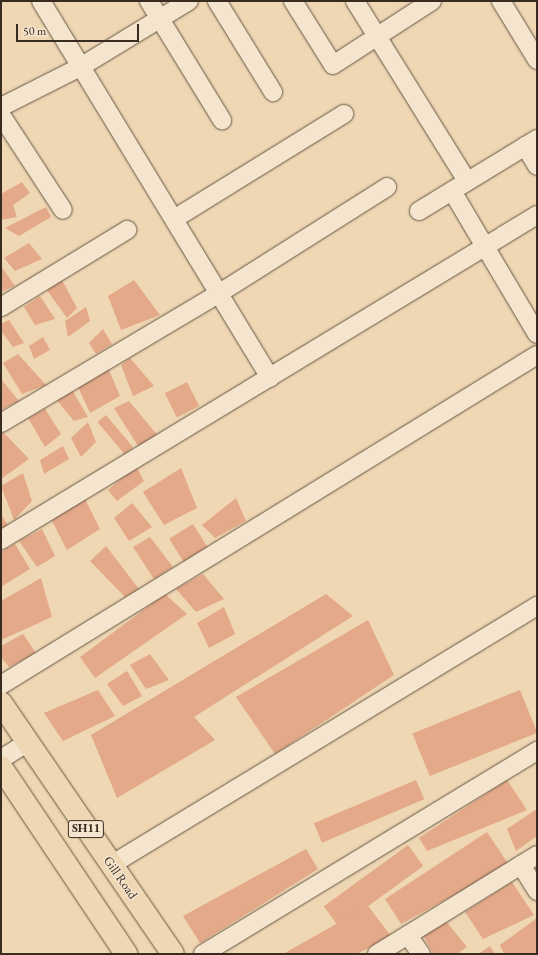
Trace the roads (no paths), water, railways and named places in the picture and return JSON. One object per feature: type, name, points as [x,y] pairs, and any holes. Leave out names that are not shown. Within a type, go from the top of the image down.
[{"type":"main road","name":"Gill Road","points":[[1,703],[173,954]]},
{"type":"main road","name":"SH11","points":[[1,767],[126,954]]},
{"type":"street","points":[[41,1],[82,66],[270,378]]},
{"type":"street","points":[[149,1],[222,120]]},
{"type":"street","points":[[1,107],[82,66],[189,1]]},
{"type":"street","points":[[217,1],[272,92]]},
{"type":"street","points":[[292,1],[333,65],[432,1]]},
{"type":"street","points":[[355,1],[379,36],[460,186],[486,247],[537,334]]},
{"type":"street","points":[[501,1],[537,60]]},
{"type":"street","points":[[174,219],[344,114]]},
{"type":"street","points":[[1,115],[63,210]]},
{"type":"street","points":[[419,211],[531,142],[537,166]]},
{"type":"street","points":[[1,423],[218,294],[387,187]]},
{"type":"street","points":[[1,540],[537,215]]},
{"type":"street","points":[[1,307],[127,230]]},
{"type":"street","points":[[1,685],[537,355]]},
{"type":"street","points":[[111,865],[537,606]]},
{"type":"street","points":[[1,759],[28,742]]},
{"type":"street","points":[[203,954],[537,751]]},
{"type":"street","points":[[377,954],[537,856]]},
{"type":"street","points":[[521,865],[537,890]]},
{"type":"street","points":[[408,935],[421,954]]}]
